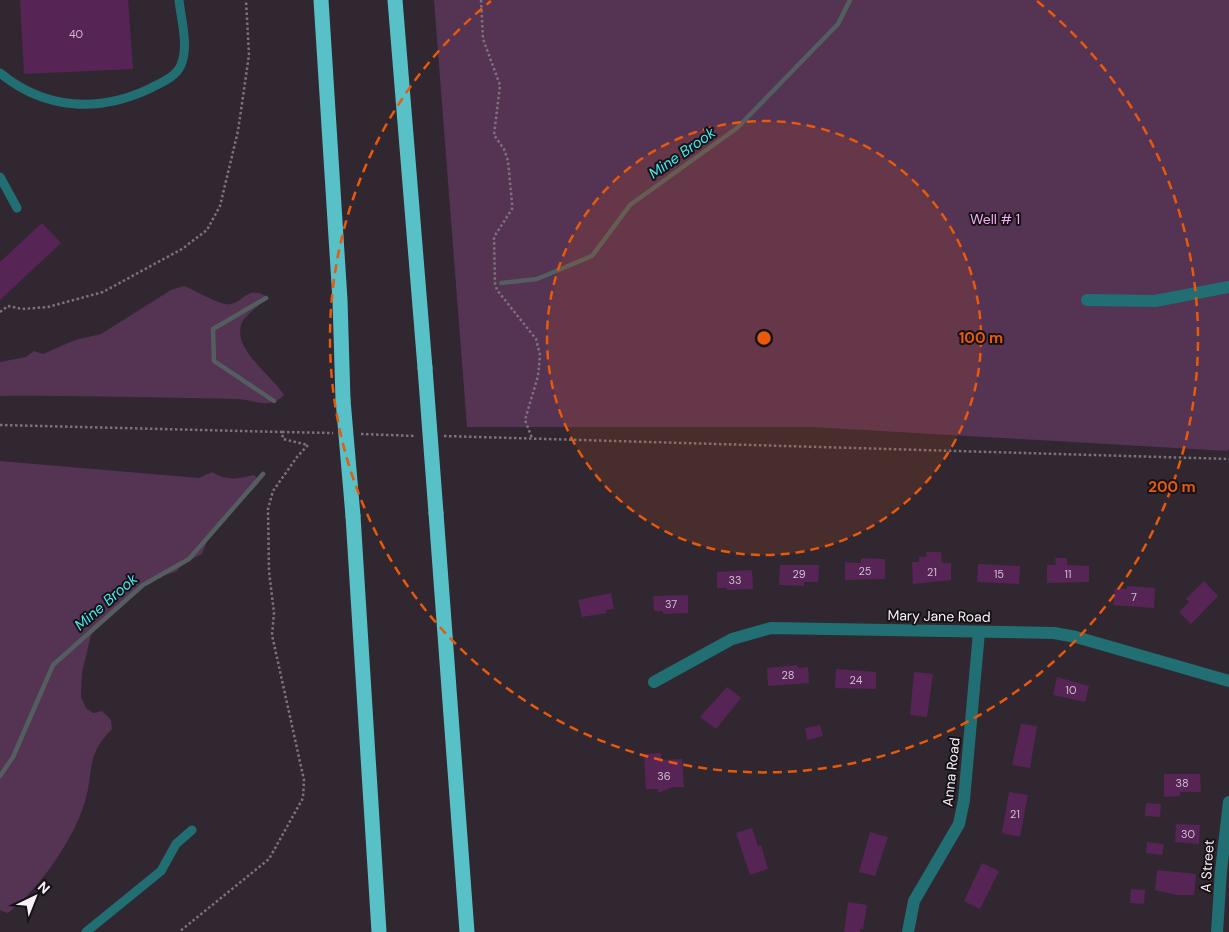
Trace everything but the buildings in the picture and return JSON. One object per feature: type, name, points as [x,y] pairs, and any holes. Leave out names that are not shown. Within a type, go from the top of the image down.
[{"type":"highway","points":[[320,0],[379,932]]},
{"type":"highway","points":[[395,0],[425,368],[467,932]]},
{"type":"street","points":[[1087,300],[1155,302],[1229,287]]},
{"type":"street","name":"Mary Jane Road","points":[[654,682],[732,640],[771,628],[1054,633],[1076,637],[1229,681]]},
{"type":"street","name":"Anna Road","points":[[908,932],[914,900],[959,824],[964,800],[979,632]]},
{"type":"street","name":"A Street","points":[[1217,932],[1229,802]]},
{"type":"lane","points":[[0,73],[28,93],[61,101],[105,104],[132,96],[165,80],[180,68],[184,48],[179,0]]},
{"type":"lane","points":[[0,177],[17,208]]},
{"type":"lane","points":[[86,932],[161,871],[176,844],[192,830]]},
{"type":"path","points":[[0,312],[8,306],[22,309],[48,307],[103,292],[182,249],[207,230],[220,206],[238,131],[250,55],[249,18],[246,0]]},
{"type":"path","points":[[481,0],[483,39],[500,85],[494,135],[504,149],[508,161],[512,203],[512,209],[494,237],[495,283],[497,290],[536,340],[540,355],[538,376],[525,420],[532,438]]},
{"type":"path","points":[[0,425],[340,434]]},
{"type":"path","points":[[179,932],[269,859],[303,798],[304,780],[272,635],[274,613],[269,571],[268,509],[273,491],[308,444],[283,439],[282,432]]},
{"type":"path","points":[[359,434],[417,436]]},
{"type":"path","points":[[436,436],[1229,459]]},
{"type":"green space","name":"Well # 1","points":[[434,0],[1229,0],[1229,449],[1227,451],[812,427],[467,427]]},
{"type":"green space","points":[[184,286],[215,301],[227,304],[236,302],[255,292],[266,296],[243,321],[240,335],[248,353],[284,395],[279,400],[262,403],[238,399],[0,396],[0,362],[26,357],[34,351],[43,354],[75,340],[101,334],[171,290]]},
{"type":"green space","points":[[0,461],[199,478],[212,472],[222,477],[232,478],[254,475],[259,483],[211,532],[202,554],[183,564],[176,572],[155,577],[117,607],[91,635],[82,673],[81,697],[86,708],[93,713],[102,711],[111,720],[112,729],[97,748],[84,805],[79,819],[63,849],[31,892],[8,913],[0,910]]},
{"type":"waterway","name":"Mine Brook","points":[[501,283],[537,279],[592,256],[630,205],[737,128],[838,24],[850,0]]},
{"type":"waterway","name":"Mine Brook","points":[[266,298],[213,329],[214,361],[274,401]]},
{"type":"waterway","name":"Mine Brook","points":[[0,776],[13,757],[53,665],[143,585],[189,559],[263,474]]}]
